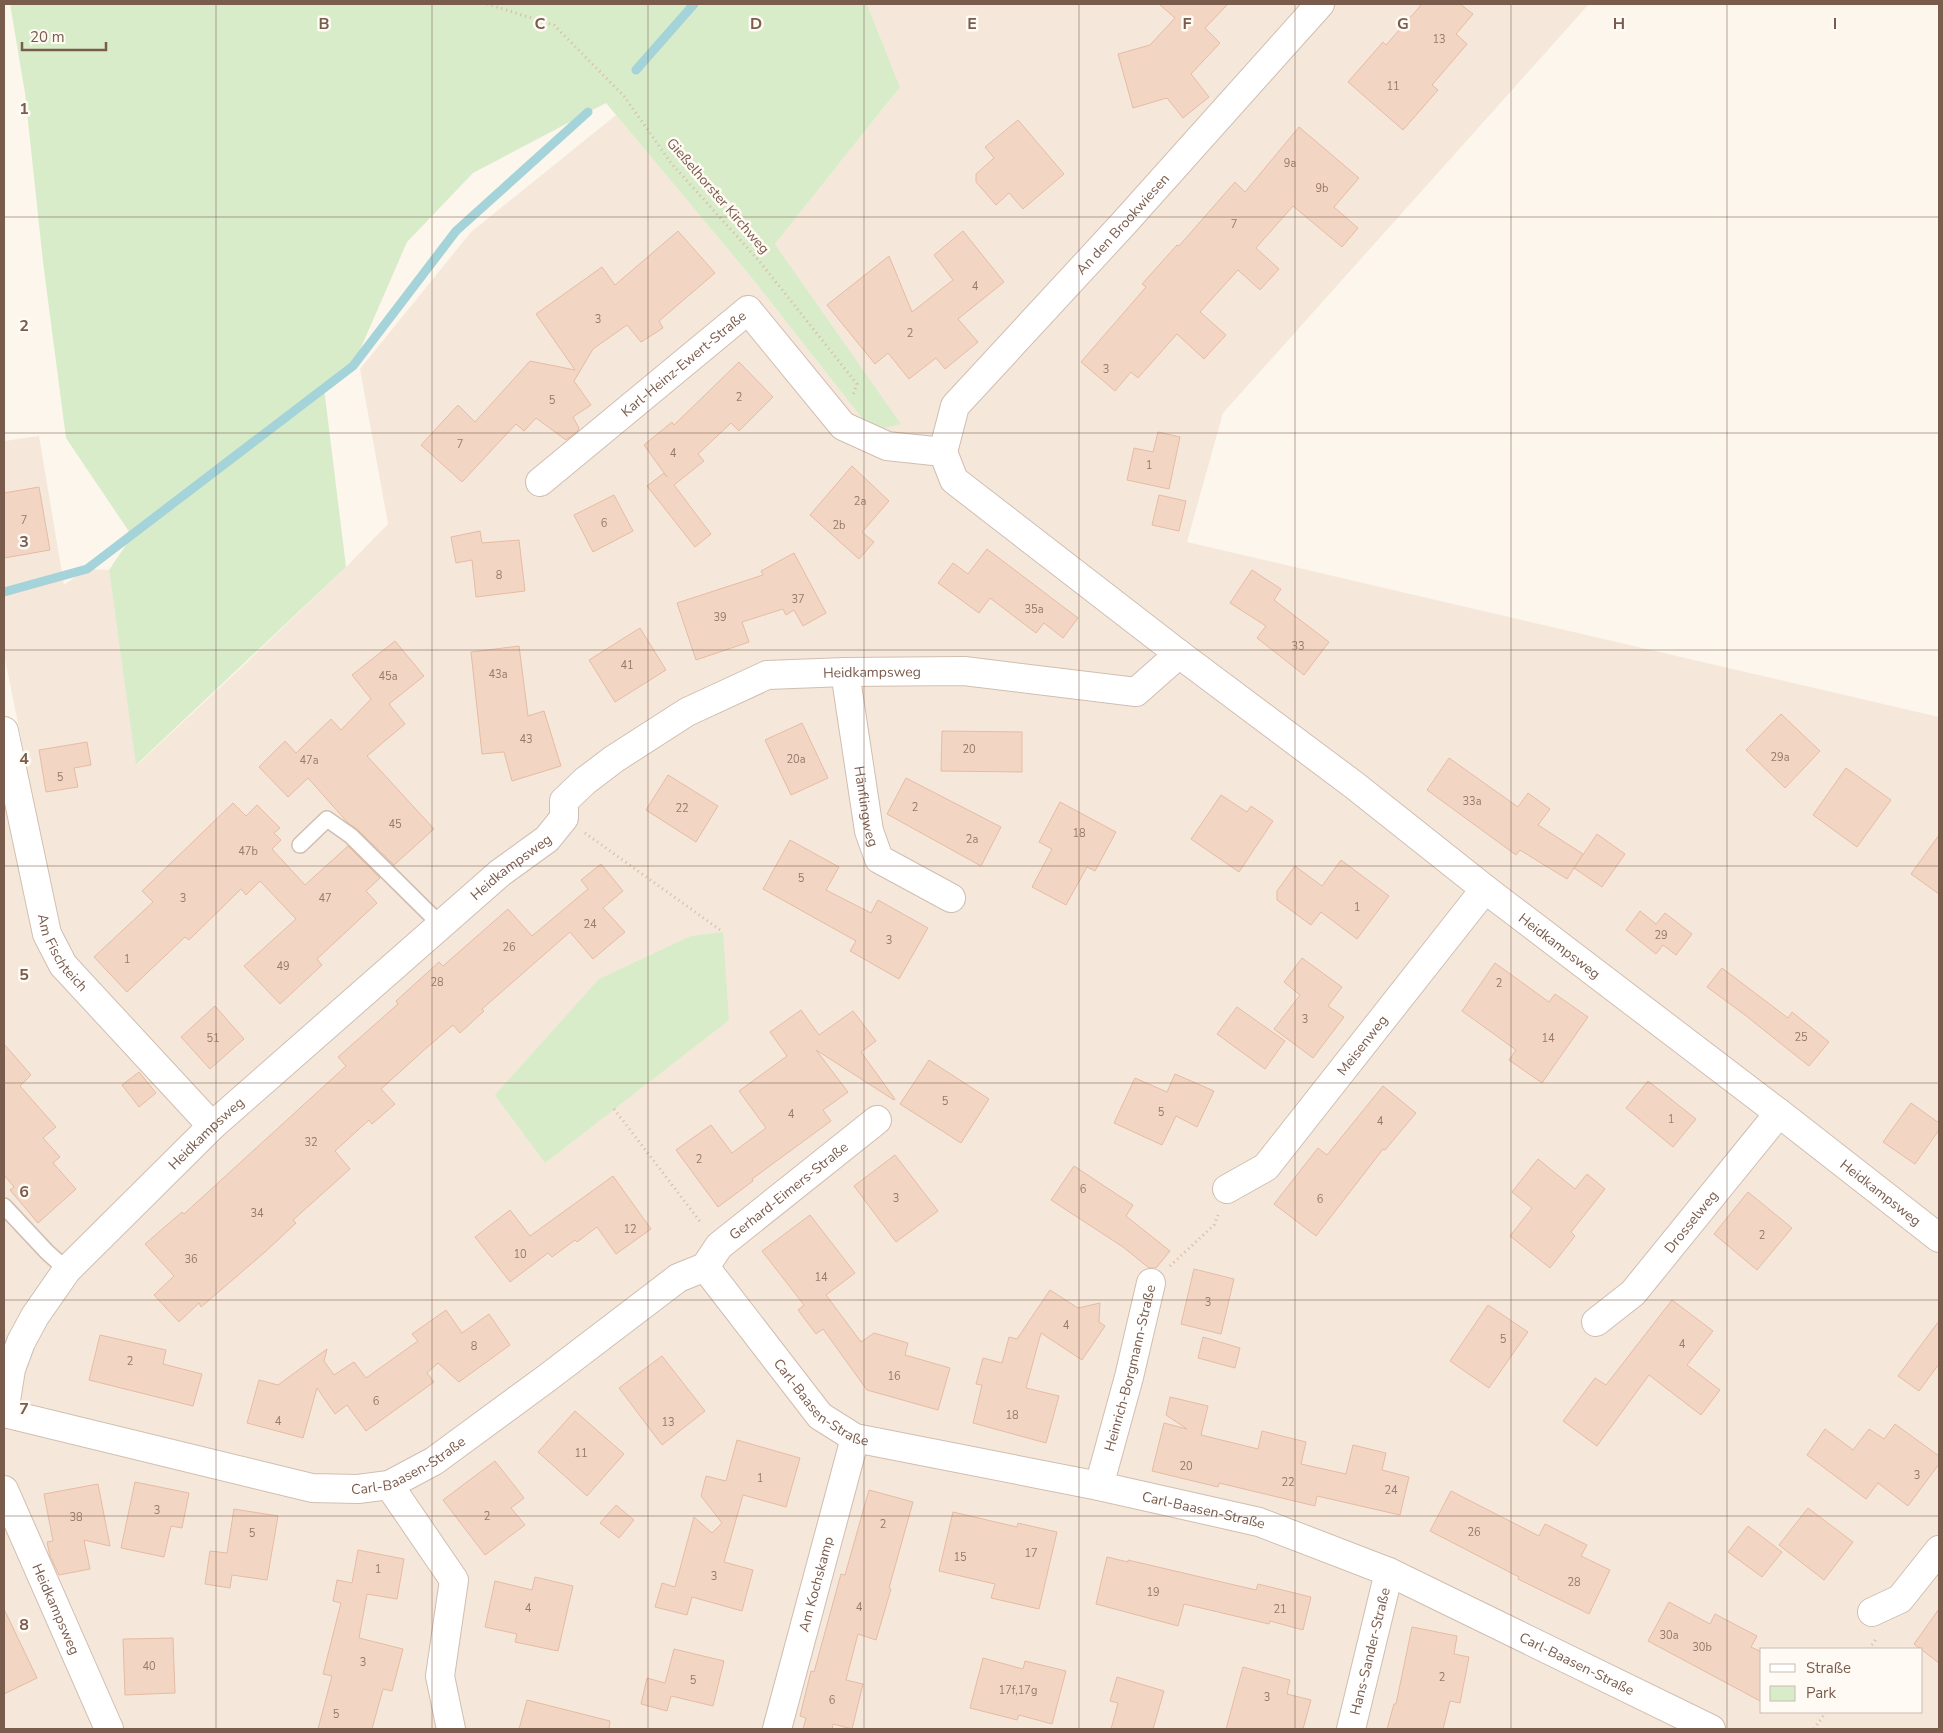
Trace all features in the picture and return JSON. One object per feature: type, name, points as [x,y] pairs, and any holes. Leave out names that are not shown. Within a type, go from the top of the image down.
[{"type":"street","name":"An den Brookwiesen","points":[[943,452],[955,406],[1124,223],[1320,4]]},
{"type":"street","name":"Karl-Heinz-Ewert-Straße","points":[[540,482],[748,310],[843,426],[887,446],[943,452]]},
{"type":"street","name":"Heidkampsweg","points":[[943,452],[954,480],[1179,654],[1354,785],[1485,889],[1779,1113],[1939,1238]]},
{"type":"street","name":"Heidkampsweg","points":[[4,1413],[11,1369],[21,1342],[35,1316],[67,1270],[212,1126],[500,873],[547,839],[564,818],[564,801],[585,781],[614,759],[687,712],[767,675],[964,670],[1136,692],[1179,654]]},
{"type":"street","name":"Hänflingweg","points":[[845,672],[869,831],[879,859],[951,898]]},
{"type":"street","name":"Am Fischteich","points":[[5,743],[47,934],[63,965],[212,1126]]},
{"type":"street","name":"Meisenweg","points":[[1227,1189],[1266,1166],[1485,889]]},
{"type":"street","name":"Drosselweg","points":[[1596,1322],[1633,1294],[1779,1113]]},
{"type":"street","name":"Gerhard-Eimers-Straße","points":[[712,1257],[877,1120]]},
{"type":"street","name":"Carl-Baasen-Straße","points":[[4,1413],[312,1488],[358,1489],[389,1485],[434,1461],[678,1278],[712,1257],[820,1416],[855,1438],[1099,1486],[1259,1522],[1389,1572],[1670,1720],[1711,1729]]},
{"type":"street","name":"Heinrich-Borgmann-Straße","points":[[1099,1486],[1151,1283]]},
{"type":"street","name":"Am Kochskamp","points":[[777,1729],[855,1438]]},
{"type":"street","points":[[389,1485],[454,1580],[440,1676],[451,1729]]},
{"type":"street","name":"Heidkampsweg","points":[[4,1490],[109,1729]]},
{"type":"street","points":[[1872,1612],[1900,1599],[1939,1550]]},
{"type":"street","name":"Hans-Sander-Straße","points":[[1351,1729],[1389,1572]]},
{"type":"lane","points":[[300,845],[327,819],[351,836],[441,925]]},
{"type":"lane","points":[[4,1206],[47,1252],[67,1270]]},
{"type":"path","name":"Gießelhorster Kirchweg","points":[[487,4],[554,25],[624,96],[671,163],[760,262],[857,384],[843,426]]},
{"type":"path","points":[[564,818],[723,932]]},
{"type":"path","points":[[614,1108],[712,1257]]},
{"type":"path","name":"Heinrich-Borgmann-Straße","points":[[1151,1283],[1214,1226],[1227,1189]]},
{"type":"path","points":[[1814,1729],[1825,1713]]},
{"type":"shaded area","points":[[867,4],[1589,4],[1223,413],[1187,542],[1939,717],[1939,1729],[4,1729],[4,765],[26,762],[4,655],[4,441],[39,436],[64,585],[87,569],[109,570],[137,765],[245,664],[388,524],[360,369],[471,232],[616,115],[751,277],[872,431],[900,423],[775,244],[900,87]]},
{"type":"green space","points":[[10,4],[867,4],[900,87],[775,244],[901,424],[872,431],[751,277],[606,103],[473,173],[407,242],[353,366],[324,388],[346,567],[136,765],[109,570],[132,536],[66,438],[43,262],[25,93]]},
{"type":"green space","points":[[723,932],[729,1020],[545,1163],[495,1095],[599,979],[691,936]]},
{"type":"building","points":[[1159,4],[1228,4],[1205,28],[1220,43],[1191,74],[1209,97],[1183,118],[1167,98],[1133,108],[1118,54],[1150,45],[1175,18]]},
{"type":"building","points":[[1422,4],[1460,4],[1473,14],[1456,34],[1467,44],[1432,85],[1438,90],[1403,130],[1348,82],[1383,42],[1386,45]]},
{"type":"building","points":[[1018,120],[1064,174],[1023,209],[1009,193],[996,205],[976,182],[976,174],[994,158],[985,147]]},
{"type":"building","points":[[1299,127],[1359,178],[1334,207],[1358,228],[1342,247],[1293,206],[1256,248],[1279,269],[1260,290],[1238,270],[1200,312],[1226,335],[1204,359],[1177,334],[1138,378],[1131,372],[1115,391],[1081,362],[1146,287],[1142,284],[1177,245],[1179,246],[1235,182],[1245,192]]},
{"type":"building","points":[[678,231],[715,273],[659,321],[663,328],[641,342],[627,325],[593,349],[574,381],[591,405],[573,417],[579,428],[578,431],[566,440],[536,418],[524,431],[516,424],[462,482],[421,445],[458,405],[475,422],[530,361],[575,370],[536,314],[602,267],[615,285]]},
{"type":"building","points":[[963,231],[1004,282],[958,319],[978,342],[945,369],[936,358],[909,379],[888,353],[875,364],[827,305],[889,256],[912,312],[953,280],[934,255]]},
{"type":"building","points":[[739,362],[773,397],[739,431],[731,423],[698,454],[704,461],[674,485],[711,534],[695,547],[647,486],[664,473],[667,477],[644,445],[672,422],[674,425]]},
{"type":"building","points":[[1158,432],[1180,437],[1169,489],[1127,480],[1134,448],[1153,452]]},
{"type":"building","points":[[852,466],[889,501],[862,532],[874,542],[859,559],[810,515]]},
{"type":"building","points":[[39,487],[50,550],[4,558],[4,493]]},
{"type":"building","points":[[614,495],[633,531],[593,552],[574,515]]},
{"type":"building","points":[[1159,495],[1186,501],[1179,531],[1152,525]]},
{"type":"building","points":[[480,531],[482,543],[519,540],[525,591],[476,597],[472,560],[456,563],[451,537]]},
{"type":"building","points":[[987,549],[1078,618],[1063,638],[1044,623],[1036,633],[990,598],[979,613],[938,583],[953,563],[968,574]]},
{"type":"building","points":[[794,553],[826,613],[803,626],[794,610],[786,615],[783,609],[742,622],[749,642],[696,660],[677,603],[763,575],[761,571]]},
{"type":"building","points":[[1252,570],[1281,589],[1274,600],[1329,642],[1304,675],[1257,638],[1266,626],[1230,603]]},
{"type":"building","points":[[640,628],[666,670],[615,702],[589,660]]},
{"type":"building","points":[[395,641],[424,676],[389,704],[405,724],[367,756],[434,829],[394,865],[357,829],[348,823],[308,778],[288,797],[259,767],[285,741],[296,753],[331,719],[341,730],[371,699],[352,675]]},
{"type":"building","points":[[519,646],[528,716],[544,711],[561,766],[512,781],[504,752],[482,754],[471,652]]},
{"type":"building","points":[[1781,714],[1820,751],[1785,788],[1746,750]]},
{"type":"building","points":[[802,723],[828,778],[791,795],[765,740]]},
{"type":"building","points":[[942,731],[1022,732],[1022,772],[941,771]]},
{"type":"building","points":[[87,742],[91,765],[74,768],[78,787],[46,792],[39,750]]},
{"type":"building","points":[[1449,758],[1518,807],[1528,793],[1550,809],[1538,825],[1583,854],[1567,879],[1520,850],[1516,855],[1427,790]]},
{"type":"building","points":[[1846,768],[1891,800],[1857,847],[1813,815]]},
{"type":"building","points":[[668,775],[718,806],[696,842],[646,810]]},
{"type":"building","points":[[906,778],[1001,827],[981,866],[887,814]]},
{"type":"building","points":[[1221,795],[1247,812],[1251,806],[1273,821],[1239,872],[1191,839]]},
{"type":"building","points":[[1060,802],[1116,832],[1095,871],[1087,867],[1066,905],[1032,887],[1052,849],[1039,842]]},
{"type":"building","points":[[233,803],[246,816],[257,805],[280,828],[274,833],[281,840],[272,849],[305,885],[348,846],[380,878],[366,891],[377,903],[317,959],[322,965],[280,1004],[244,966],[296,919],[260,881],[246,895],[241,889],[189,940],[185,937],[127,992],[94,957],[153,902],[142,891]]},
{"type":"building","points":[[1597,834],[1625,854],[1602,887],[1574,868]]},
{"type":"building","points":[[1939,835],[1939,894],[1911,874]]},
{"type":"building","points":[[790,840],[839,867],[826,890],[871,913],[878,900],[928,928],[899,979],[850,951],[856,941],[763,889]]},
{"type":"building","points":[[1341,860],[1389,896],[1357,939],[1321,912],[1311,925],[1277,900],[1277,891],[1295,866],[1322,886]]},
{"type":"building","points":[[601,864],[623,891],[603,908],[625,932],[593,959],[570,932],[482,1009],[484,1011],[460,1033],[453,1025],[423,1051],[381,1089],[395,1104],[372,1124],[369,1120],[335,1151],[350,1169],[293,1220],[296,1223],[265,1252],[201,1307],[199,1303],[179,1322],[154,1295],[174,1276],[145,1244],[182,1212],[184,1214],[346,1066],[338,1057],[398,1004],[396,1001],[439,962],[443,966],[508,909],[532,936],[588,889],[581,880]]},
{"type":"building","points":[[1640,911],[1656,924],[1665,913],[1692,934],[1676,955],[1663,945],[1656,954],[1626,930]]},
{"type":"building","points":[[1302,958],[1342,987],[1328,1006],[1344,1017],[1313,1058],[1274,1029],[1300,995],[1284,982]]},
{"type":"building","points":[[1495,963],[1549,1002],[1555,994],[1588,1017],[1542,1083],[1509,1060],[1516,1050],[1462,1011]]},
{"type":"building","points":[[1722,968],[1788,1018],[1792,1012],[1829,1042],[1809,1066],[1707,987]]},
{"type":"building","points":[[215,1006],[244,1039],[210,1069],[181,1037]]},
{"type":"building","points":[[1237,1007],[1285,1041],[1265,1069],[1217,1034]]},
{"type":"building","points":[[801,1010],[819,1035],[853,1011],[876,1041],[861,1052],[895,1099],[816,1050],[848,1092],[823,1110],[831,1121],[752,1179],[753,1181],[718,1207],[676,1150],[711,1125],[732,1153],[766,1128],[739,1091],[787,1056],[770,1032]]},
{"type":"building","points":[[4,1044],[31,1075],[20,1086],[56,1127],[43,1138],[60,1157],[53,1163],[76,1189],[38,1223],[10,1190],[14,1187],[4,1175]]},
{"type":"building","points":[[929,1060],[989,1099],[961,1143],[900,1104]]},
{"type":"building","points":[[139,1072],[156,1093],[139,1107],[122,1085]]},
{"type":"building","points":[[1175,1074],[1214,1091],[1197,1127],[1176,1116],[1162,1145],[1114,1123],[1135,1078],[1167,1092]]},
{"type":"building","points":[[1648,1081],[1696,1119],[1673,1147],[1626,1108]]},
{"type":"building","points":[[1383,1086],[1416,1113],[1385,1150],[1383,1149],[1316,1236],[1274,1204],[1318,1148],[1327,1155]]},
{"type":"building","points":[[1911,1103],[1939,1123],[1939,1130],[1915,1164],[1883,1142]]},
{"type":"building","points":[[895,1155],[938,1211],[896,1242],[854,1186]]},
{"type":"building","points":[[1538,1159],[1575,1189],[1587,1174],[1605,1189],[1571,1232],[1575,1236],[1550,1268],[1510,1236],[1532,1208],[1512,1192]]},
{"type":"building","points":[[1074,1166],[1133,1205],[1126,1216],[1170,1251],[1156,1268],[1149,1268],[1123,1247],[1051,1200]]},
{"type":"building","points":[[613,1176],[651,1229],[616,1254],[597,1227],[552,1257],[548,1253],[510,1282],[475,1237],[510,1210],[530,1236]]},
{"type":"building","points":[[1748,1192],[1792,1228],[1757,1270],[1714,1234]]},
{"type":"building","points":[[810,1215],[855,1273],[826,1295],[861,1342],[874,1333],[908,1343],[905,1355],[950,1368],[938,1410],[867,1390],[823,1329],[816,1334],[798,1310],[804,1305],[762,1251]]},
{"type":"building","points":[[1194,1269],[1234,1279],[1221,1334],[1181,1324]]},
{"type":"building","points":[[1050,1290],[1078,1308],[1100,1303],[1099,1322],[1105,1326],[1082,1360],[1041,1333],[1026,1388],[1059,1396],[1046,1443],[973,1423],[982,1385],[976,1384],[983,1358],[1002,1363],[1009,1337],[1017,1339]]},
{"type":"building","points":[[1672,1300],[1713,1331],[1687,1365],[1720,1390],[1701,1415],[1649,1375],[1597,1446],[1563,1421],[1595,1378],[1606,1385]]},
{"type":"building","points":[[1488,1305],[1528,1332],[1489,1388],[1450,1361]]},
{"type":"building","points":[[446,1310],[462,1333],[489,1314],[510,1345],[459,1382],[438,1363],[427,1373],[434,1382],[366,1431],[347,1405],[335,1414],[317,1388],[303,1438],[247,1423],[259,1380],[278,1385],[327,1349],[324,1361],[334,1375],[354,1362],[366,1378],[418,1341],[412,1334]]},
{"type":"building","points":[[1939,1321],[1939,1364],[1919,1391],[1898,1376]]},
{"type":"building","points":[[100,1335],[166,1350],[163,1364],[202,1374],[193,1406],[89,1380]]},
{"type":"building","points":[[1203,1337],[1240,1348],[1235,1368],[1198,1358]]},
{"type":"building","points":[[662,1356],[705,1411],[662,1445],[619,1388]]},
{"type":"building","points":[[1170,1397],[1208,1406],[1201,1435],[1258,1449],[1262,1431],[1306,1442],[1301,1464],[1346,1474],[1353,1445],[1386,1453],[1382,1470],[1409,1477],[1400,1515],[1317,1496],[1315,1506],[1219,1483],[1218,1487],[1152,1471],[1164,1423],[1187,1429],[1166,1415]]},
{"type":"building","points":[[575,1411],[624,1454],[587,1496],[538,1452]]},
{"type":"building","points":[[1895,1424],[1939,1456],[1939,1464],[1908,1506],[1878,1483],[1866,1499],[1807,1455],[1825,1429],[1853,1450],[1869,1429],[1884,1439]]},
{"type":"building","points":[[737,1440],[800,1458],[786,1507],[743,1495],[724,1562],[753,1570],[742,1611],[692,1597],[687,1615],[655,1607],[662,1583],[675,1587],[694,1517],[712,1533],[722,1523],[701,1496],[706,1476],[726,1481]]},
{"type":"building","points":[[495,1461],[524,1498],[511,1508],[525,1525],[485,1555],[443,1500]]},
{"type":"building","points":[[135,1482],[189,1493],[182,1528],[171,1526],[164,1557],[121,1548]]},
{"type":"building","points":[[98,1484],[110,1546],[84,1540],[90,1569],[59,1575],[50,1556],[47,1542],[53,1541],[44,1494]]},
{"type":"building","points":[[869,1490],[913,1502],[889,1588],[891,1589],[876,1640],[858,1634],[846,1680],[863,1684],[852,1729],[833,1724],[832,1729],[803,1729],[806,1718],[800,1716],[811,1671],[814,1672],[841,1574],[845,1575]]},
{"type":"building","points":[[1451,1491],[1539,1536],[1545,1524],[1587,1545],[1581,1556],[1610,1570],[1589,1614],[1518,1579],[1519,1577],[1430,1531]]},
{"type":"building","points":[[616,1505],[634,1520],[619,1538],[600,1523]]},
{"type":"building","points":[[1808,1508],[1853,1542],[1824,1580],[1779,1545]]},
{"type":"building","points":[[234,1509],[278,1516],[267,1580],[232,1575],[230,1588],[205,1584],[210,1551],[227,1553]]},
{"type":"building","points":[[953,1512],[1017,1527],[1018,1523],[1057,1532],[1039,1609],[991,1598],[995,1584],[939,1571]]},
{"type":"building","points":[[1748,1526],[1782,1552],[1762,1577],[1728,1552]]},
{"type":"building","points":[[358,1550],[404,1559],[397,1599],[367,1594],[359,1638],[403,1649],[392,1691],[383,1689],[372,1729],[318,1729],[332,1676],[323,1674],[341,1603],[333,1601],[337,1580],[352,1583]]},
{"type":"building","points":[[1107,1557],[1128,1562],[1128,1560],[1256,1590],[1258,1584],[1311,1597],[1303,1630],[1270,1621],[1269,1624],[1184,1604],[1178,1626],[1096,1604]]},
{"type":"building","points":[[535,1577],[573,1586],[558,1651],[515,1642],[517,1634],[485,1627],[495,1581],[532,1590]]},
{"type":"building","points":[[1669,1602],[1710,1624],[1715,1614],[1757,1636],[1751,1647],[1760,1651],[1760,1701],[1648,1641]]},
{"type":"building","points":[[4,1609],[37,1678],[4,1694]]},
{"type":"building","points":[[1939,1609],[1939,1663],[1923,1651],[1923,1648],[1919,1648],[1914,1644]]},
{"type":"building","points":[[1412,1627],[1457,1636],[1454,1654],[1469,1657],[1460,1703],[1450,1701],[1443,1729],[1387,1729],[1394,1704],[1396,1704]]},
{"type":"building","points":[[173,1638],[175,1693],[125,1695],[123,1639]]},
{"type":"building","points":[[674,1649],[724,1661],[713,1706],[671,1696],[667,1711],[641,1704],[647,1678],[665,1683]]},
{"type":"building","points":[[983,1658],[1023,1669],[1025,1661],[1066,1671],[1052,1724],[1019,1715],[1017,1720],[970,1708]]},
{"type":"building","points":[[1243,1667],[1290,1680],[1287,1694],[1311,1700],[1303,1729],[1226,1729]]},
{"type":"building","points":[[1117,1677],[1164,1691],[1153,1729],[1111,1729],[1118,1703],[1110,1701]]},
{"type":"building","points":[[527,1700],[610,1721],[609,1729],[519,1729]]},
{"type":"waterway","points":[[636,70],[694,4]]},
{"type":"waterway","points":[[4,592],[87,569],[353,366],[456,231],[588,112]]}]
